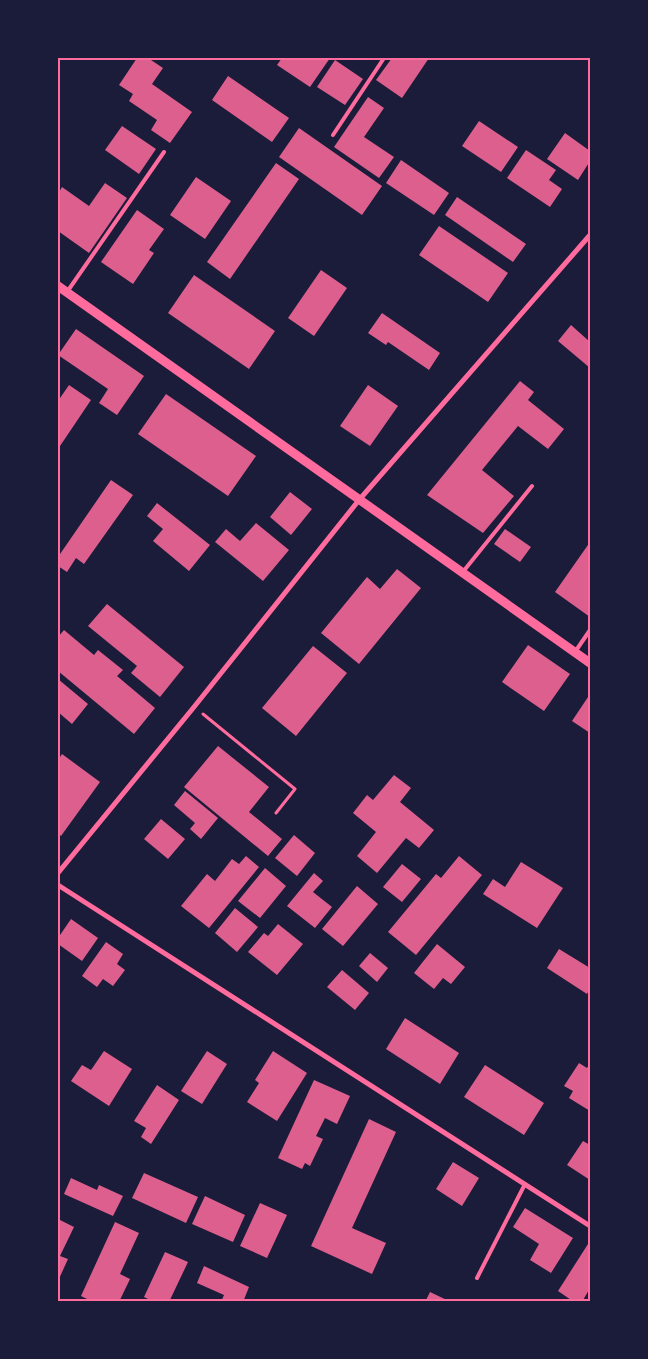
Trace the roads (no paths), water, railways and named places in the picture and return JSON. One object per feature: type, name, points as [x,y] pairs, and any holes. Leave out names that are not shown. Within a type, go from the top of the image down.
[{"type":"street","points":[[58,873],[358,500],[590,235]]},
{"type":"street","points":[[58,286],[590,663]]},
{"type":"street","points":[[58,885],[590,1226]]},
{"type":"lane","points":[[333,135],[384,58]]},
{"type":"lane","points":[[67,293],[164,152]]},
{"type":"lane","points":[[462,573],[532,486]]},
{"type":"lane","points":[[575,652],[590,630]]},
{"type":"lane","points":[[477,1278],[525,1184]]}]
